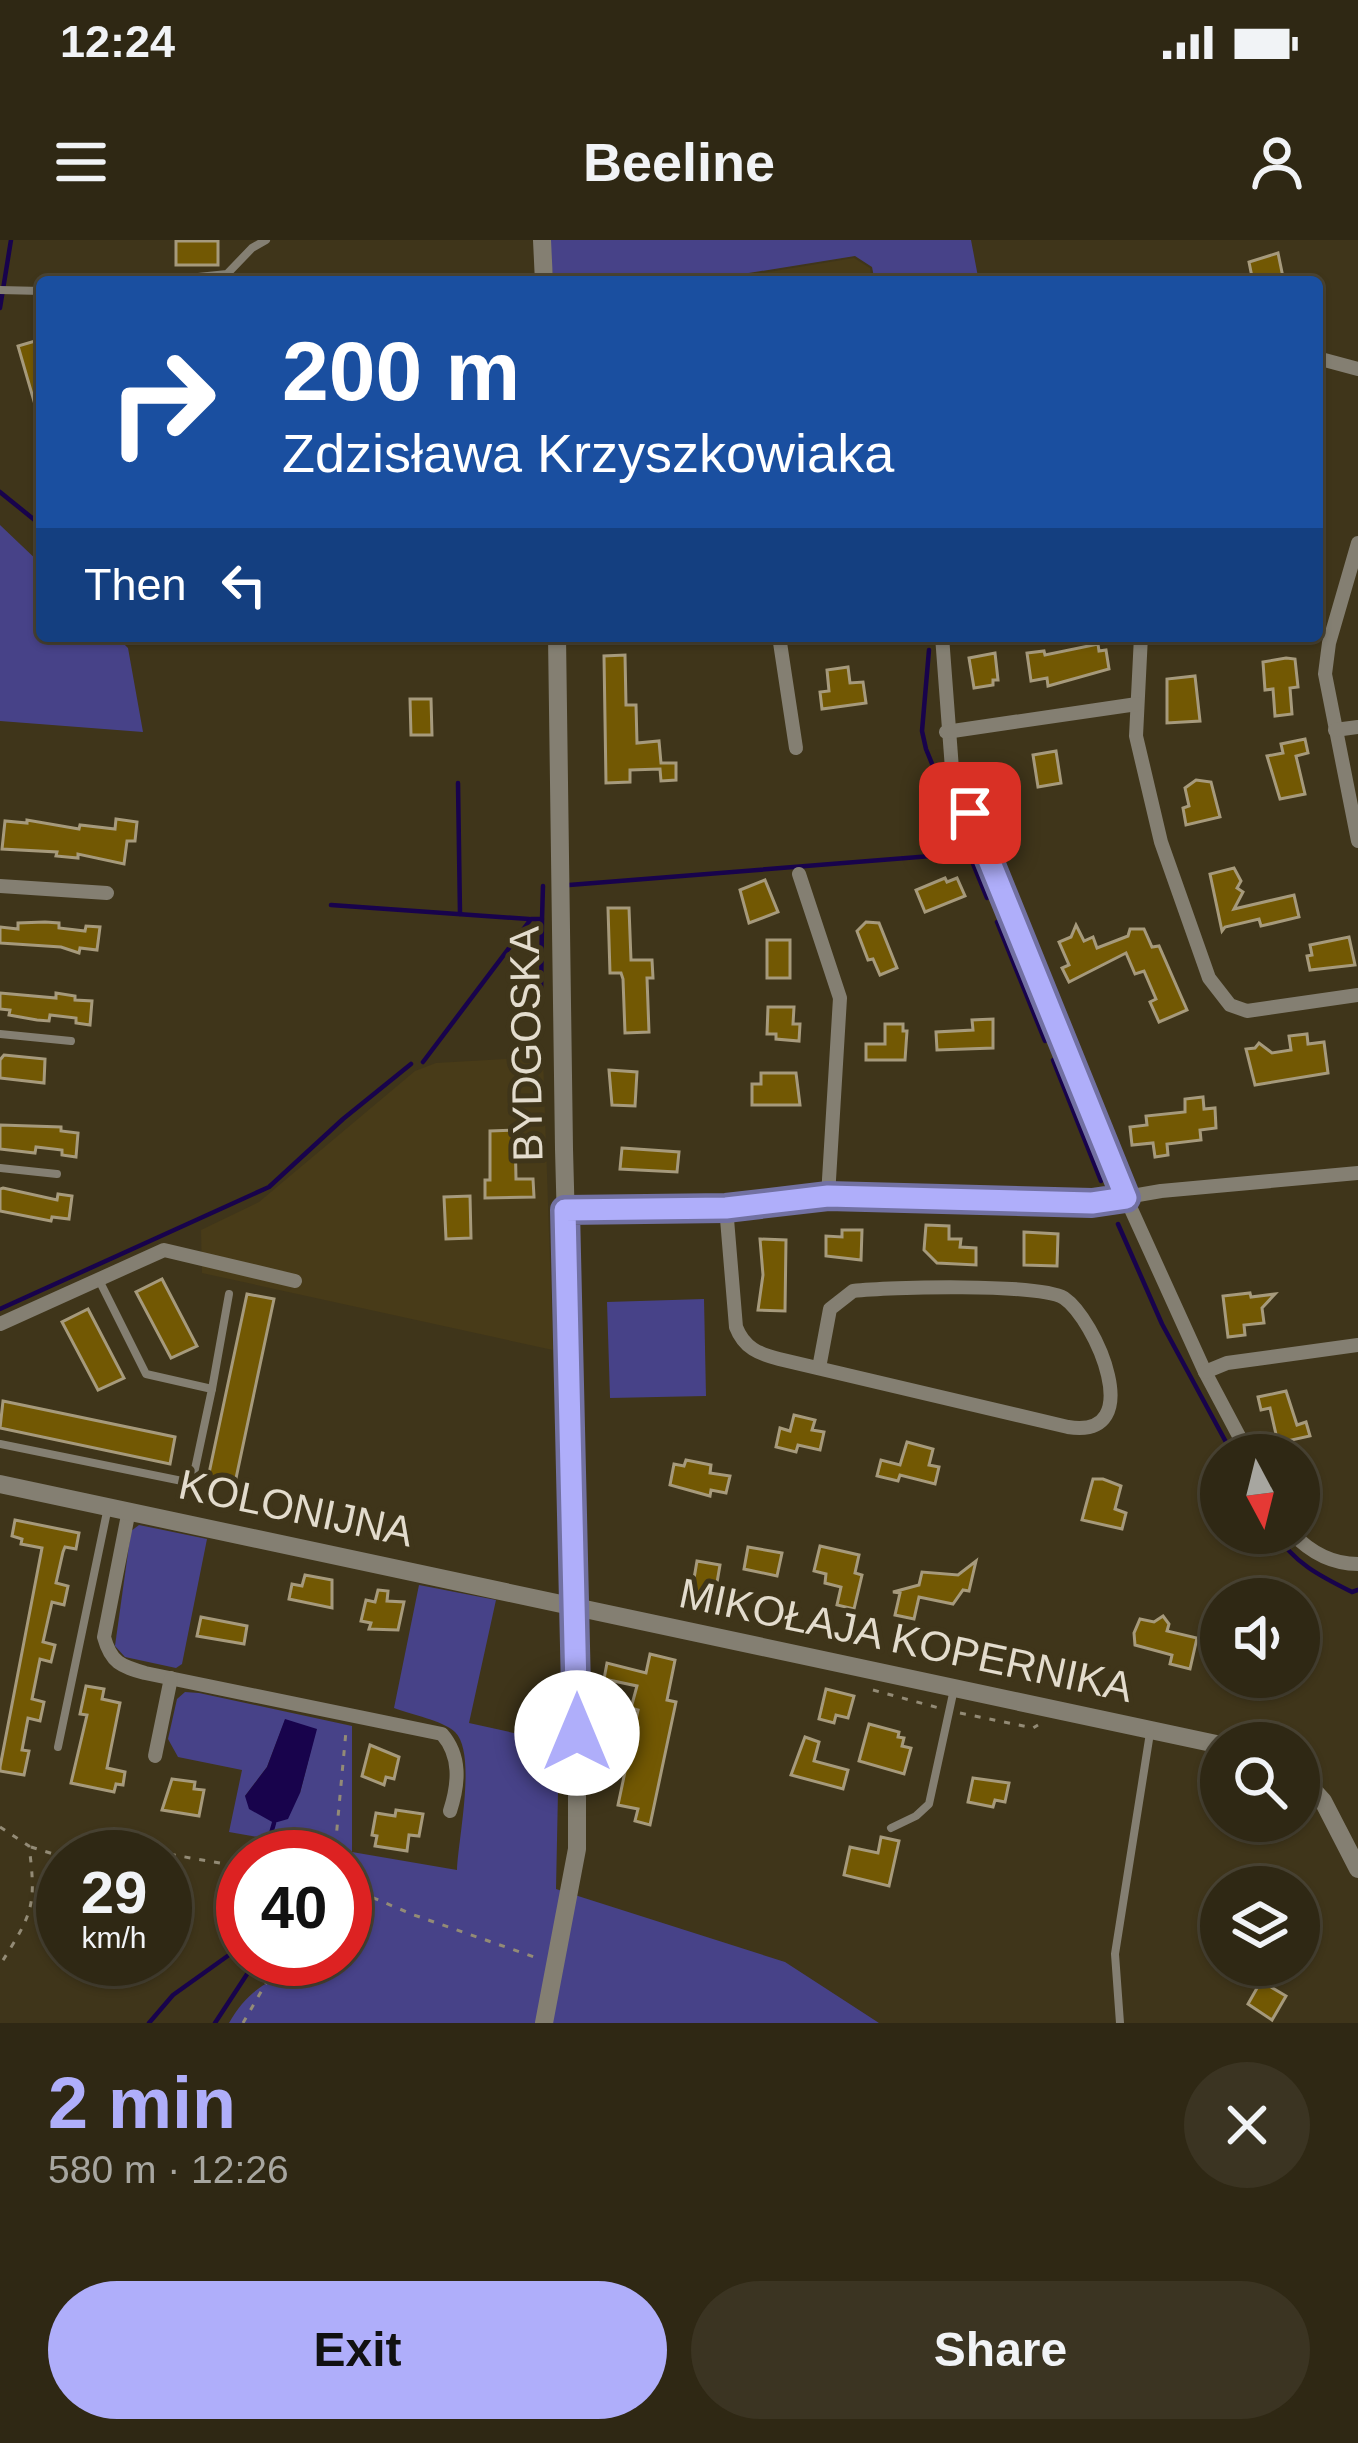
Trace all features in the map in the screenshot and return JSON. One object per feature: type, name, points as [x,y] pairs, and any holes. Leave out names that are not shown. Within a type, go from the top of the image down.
[{"type":"street","points":[[542,240],[544,276]]},
{"type":"street","points":[[1323,360],[1358,369]]},
{"type":"street","points":[[1358,543],[1329,643],[1325,674],[1358,841]]},
{"type":"street","name":"BYDGOSKA","points":[[544,2023],[577,1849],[557,642]]},
{"type":"street","points":[[780,642],[796,748]]},
{"type":"street","points":[[942,642],[952,769],[1126,1198],[1238,1434]]},
{"type":"street","points":[[1142,642],[1136,736],[1161,842],[1209,978],[1230,1005],[1247,1011],[1358,995]]},
{"type":"street","points":[[946,732],[1137,704]]},
{"type":"street","points":[[1335,730],[1358,727]]},
{"type":"street","points":[[799,874],[840,998],[828,1196]]},
{"type":"street","points":[[0,886],[107,893]]},
{"type":"street","points":[[565,1210],[726,1208],[828,1196],[1092,1203],[1161,1191],[1358,1173]]},
{"type":"street","points":[[726,1208],[736,1327],[741,1339],[764,1355],[819,1368],[1081,1429],[1098,1425],[1108,1413],[1113,1394],[1106,1368],[1076,1309],[1060,1295],[1031,1290],[854,1291],[830,1309],[819,1368]]},
{"type":"street","points":[[0,1324],[164,1250],[295,1281]]},
{"type":"street","points":[[1205,1372],[1227,1363],[1358,1345]]},
{"type":"street","name":"KOLONIJNA","points":[[0,1484],[576,1606]]},
{"type":"street","points":[[119,1508],[104,1637],[109,1656],[120,1666],[171,1678],[442,1734],[454,1748],[456,1792],[450,1810]]},
{"type":"street","points":[[1317,1554],[1358,1564]]},
{"type":"street","name":"MIKOŁAJA KOPERNIKA","points":[[576,1606],[1200,1741]]},
{"type":"street","points":[[155,1756],[171,1678]]},
{"type":"street","points":[[1320,1798],[1358,1869]]},
{"type":"lane","points":[[208,276],[227,274],[266,240]]},
{"type":"lane","points":[[0,290],[36,291]]},
{"type":"lane","points":[[0,1034],[71,1041]]},
{"type":"lane","points":[[0,1168],[57,1174]]},
{"type":"lane","points":[[99,1280],[146,1374],[212,1389]]},
{"type":"lane","points":[[0,1444],[192,1483],[229,1294]]},
{"type":"lane","points":[[58,1747],[119,1508]]},
{"type":"lane","points":[[891,1828],[929,1804],[955,1687]]},
{"type":"lane","points":[[1120,2023],[1115,1954],[1150,1730]]},
{"type":"path","points":[[337,1830],[346,1714]]},
{"type":"path","points":[[0,1827],[36,1848]]},
{"type":"path","points":[[0,1965],[30,1918],[35,1888],[29,1846]]},
{"type":"path","points":[[372,1898],[555,1965]]},
{"type":"path","points":[[243,2023],[264,1986]]},
{"type":"shaded area","points":[[550,240],[971,240],[978,276],[874,276],[872,267],[855,256],[730,276],[553,276]]},
{"type":"shaded area","points":[[854,258],[870,268],[871,276],[743,276]]},
{"type":"shaded area","points":[[0,525],[36,559],[36,642],[122,642],[128,648],[143,732],[0,721]]},
{"type":"shaded area","points":[[543,1057],[553,1350],[202,1273],[201,1230],[259,1202],[415,1071],[436,1063]]},
{"type":"shaded area","points":[[704,1299],[706,1396],[610,1398],[607,1302]]},
{"type":"shaded area","points":[[139,1525],[207,1539],[182,1664],[176,1668],[125,1657],[115,1646],[131,1531]]},
{"type":"shaded area","points":[[419,1585],[496,1600],[469,1723],[559,1743],[556,1889],[785,1962],[879,2023],[229,2023],[263,1986],[372,1986],[372,1855],[457,1870],[465,1758],[455,1732],[394,1708]]},
{"type":"shaded area","points":[[185,1692],[352,1726],[352,1830],[229,1830],[242,1770],[178,1757],[168,1739],[177,1699]],"holes":[[[285,1720],[316,1730],[300,1793],[245,1796],[267,1767]]]},
{"type":"shaded area","points":[[285,1719],[317,1729],[300,1793],[288,1819],[274,1823],[249,1809],[245,1796],[267,1767]]},
{"type":"building","points":[[176,241],[218,241],[218,265],[176,265]]},
{"type":"building","points":[[1278,253],[1283,276],[1252,276],[1249,262]]},
{"type":"building","points":[[36,341],[36,408],[18,346]]},
{"type":"building","points":[[1098,644],[1099,651],[1106,650],[1109,669],[1048,686],[1047,678],[1031,681],[1027,653],[1044,651],[1045,655]]},
{"type":"building","points":[[995,653],[998,680],[974,688],[969,658]]},
{"type":"building","points":[[625,655],[626,705],[636,705],[637,743],[659,741],[661,763],[676,763],[676,780],[661,781],[660,769],[630,770],[630,782],[606,783],[604,656]]},
{"type":"building","points":[[1295,659],[1298,687],[1290,688],[1292,714],[1275,716],[1273,689],[1265,690],[1263,662]]},
{"type":"building","points":[[848,667],[850,683],[863,682],[866,703],[822,709],[820,692],[829,691],[827,670]]},
{"type":"building","points":[[1195,676],[1200,721],[1167,723],[1167,679]]},
{"type":"building","points":[[410,699],[431,699],[432,735],[411,735]]},
{"type":"building","points":[[1305,739],[1308,753],[1296,756],[1305,794],[1280,799],[1267,756],[1283,753],[1281,744]]},
{"type":"building","points":[[1056,751],[1061,783],[1038,787],[1033,755]]},
{"type":"building","points":[[1006,767],[1016,806],[1000,813],[982,781]]},
{"type":"building","points":[[1196,780],[1211,782],[1220,817],[1186,825],[1185,788]]},
{"type":"building","points":[[116,819],[137,822],[135,841],[127,841],[124,864],[78,854],[78,858],[2,849],[5,821],[115,829]]},
{"type":"building","points":[[1234,868],[1241,881],[1237,888],[1243,892],[1234,909],[1294,895],[1299,917],[1261,926],[1259,919],[1222,931],[1210,874]]},
{"type":"building","points":[[945,878],[947,882],[957,878],[965,896],[925,912],[916,890]]},
{"type":"building","points":[[765,880],[778,912],[749,923],[740,890]]},
{"type":"building","points":[[608,908],[629,908],[631,960],[652,960],[653,978],[647,978],[649,1032],[625,1033],[623,979],[621,973],[610,973]]},
{"type":"building","points":[[45,922],[85,931],[86,926],[100,927],[97,950],[80,948],[79,953],[61,947],[0,943],[0,927],[18,929],[18,923]]},
{"type":"building","points":[[866,922],[879,923],[897,968],[880,975],[873,959],[868,960],[857,931]]},
{"type":"building","points":[[1076,925],[1084,941],[1093,937],[1097,948],[1128,936],[1130,929],[1144,929],[1152,947],[1159,946],[1187,1010],[1159,1022],[1150,1002],[1156,999],[1144,971],[1135,974],[1126,953],[1069,982],[1062,968],[1069,965],[1059,942],[1071,937]]},
{"type":"building","points":[[1349,937],[1355,965],[1310,970],[1310,945]]},
{"type":"building","points":[[767,940],[790,940],[790,978],[767,978]]},
{"type":"building","points":[[0,993],[56,998],[56,993],[92,1001],[90,1025],[76,1023],[76,1018],[50,1015],[49,1021],[9,1015],[10,1010],[0,1009]]},
{"type":"building","points":[[768,1007],[794,1007],[799,1041],[767,1034]]},
{"type":"building","points":[[993,1019],[993,1048],[937,1050],[936,1032],[973,1030],[972,1020]]},
{"type":"building","points":[[885,1024],[903,1024],[907,1031],[905,1060],[866,1060],[866,1044],[885,1044]]},
{"type":"building","points":[[1307,1034],[1308,1044],[1324,1042],[1328,1073],[1255,1085],[1246,1049],[1259,1043],[1272,1053],[1291,1050],[1289,1036]]},
{"type":"building","points":[[4,1055],[45,1059],[44,1083],[0,1078]]},
{"type":"building","points":[[609,1070],[637,1072],[635,1106],[612,1105]]},
{"type":"building","points":[[761,1073],[796,1073],[800,1105],[752,1105],[752,1084],[761,1084]]},
{"type":"building","points":[[1203,1097],[1204,1109],[1215,1108],[1216,1128],[1200,1130],[1201,1140],[1167,1144],[1168,1155],[1155,1157],[1153,1143],[1132,1145],[1130,1127],[1147,1125],[1146,1116],[1185,1112],[1185,1099]]},
{"type":"building","points":[[0,1125],[61,1127],[61,1131],[78,1133],[76,1157],[36,1147],[35,1153],[0,1149]]},
{"type":"building","points":[[515,1130],[516,1179],[533,1179],[534,1197],[485,1198],[485,1180],[490,1180],[490,1131]]},
{"type":"building","points":[[622,1148],[679,1152],[677,1172],[620,1169]]},
{"type":"building","points":[[3,1188],[57,1200],[58,1194],[72,1196],[69,1219],[52,1217],[51,1221],[0,1211]]},
{"type":"building","points":[[470,1196],[471,1238],[446,1239],[444,1197]]},
{"type":"building","points":[[926,1225],[949,1226],[949,1239],[961,1239],[960,1247],[976,1248],[976,1265],[937,1263],[924,1250]]},
{"type":"building","points":[[842,1230],[862,1230],[861,1260],[826,1256],[826,1236],[842,1237]]},
{"type":"building","points":[[1024,1232],[1058,1234],[1057,1266],[1024,1265]]},
{"type":"building","points":[[760,1239],[786,1240],[785,1311],[758,1310],[763,1275]]},
{"type":"building","points":[[162,1279],[197,1346],[171,1358],[136,1292]]},
{"type":"building","points":[[1250,1293],[1251,1297],[1275,1294],[1262,1308],[1264,1323],[1244,1325],[1245,1335],[1228,1337],[1223,1296]]},
{"type":"building","points":[[247,1294],[274,1299],[235,1483],[208,1478]]},
{"type":"building","points":[[88,1309],[124,1378],[98,1390],[62,1322]]},
{"type":"building","points":[[1286,1391],[1297,1425],[1306,1422],[1309,1434],[1276,1434],[1270,1408],[1261,1410],[1258,1397]]},
{"type":"building","points":[[3,1401],[175,1437],[170,1464],[0,1428]]},
{"type":"building","points":[[794,1415],[815,1420],[812,1430],[824,1432],[820,1450],[798,1445],[796,1452],[776,1447],[780,1428],[790,1431]]},
{"type":"building","points":[[907,1442],[933,1449],[929,1465],[939,1467],[935,1484],[900,1475],[898,1481],[877,1476],[881,1460],[900,1465]]},
{"type":"building","points":[[686,1460],[711,1465],[710,1473],[730,1476],[726,1493],[711,1490],[710,1496],[670,1485],[674,1464],[684,1466]]},
{"type":"building","points":[[1093,1479],[1121,1486],[1115,1509],[1126,1513],[1122,1529],[1082,1520]]},
{"type":"building","points":[[15,1520],[79,1533],[76,1549],[65,1547],[63,1552],[56,1583],[68,1586],[64,1605],[52,1602],[43,1642],[55,1645],[51,1662],[40,1659],[32,1699],[44,1702],[40,1721],[28,1718],[22,1750],[29,1751],[24,1775],[0,1771],[0,1767],[42,1548],[21,1544],[22,1539],[12,1536]]},
{"type":"building","points":[[820,1546],[859,1555],[855,1573],[862,1575],[854,1609],[837,1605],[841,1587],[825,1583],[826,1574],[814,1571]]},
{"type":"building","points":[[748,1547],[782,1553],[777,1576],[744,1569]]},
{"type":"building","points":[[697,1561],[720,1565],[714,1600],[691,1596]]},
{"type":"building","points":[[976,1561],[969,1591],[963,1590],[953,1604],[919,1597],[914,1619],[895,1615],[900,1593],[893,1592],[919,1585],[922,1572],[958,1575]]},
{"type":"building","points":[[305,1575],[332,1580],[332,1608],[289,1599],[292,1584],[302,1586]]},
{"type":"building","points":[[378,1590],[388,1591],[387,1601],[404,1602],[398,1630],[369,1629],[371,1623],[361,1621],[366,1600],[375,1602]]},
{"type":"building","points":[[1163,1616],[1169,1624],[1167,1631],[1197,1638],[1190,1669],[1170,1664],[1172,1655],[1135,1645],[1140,1619],[1154,1622]]},
{"type":"building","points":[[201,1617],[247,1626],[244,1644],[197,1636]]},
{"type":"building","points":[[650,1654],[675,1660],[667,1700],[676,1702],[650,1825],[635,1821],[638,1809],[618,1805],[638,1710],[631,1708],[637,1686],[604,1679],[607,1663],[646,1673]]},
{"type":"building","points":[[86,1686],[104,1689],[102,1699],[120,1703],[107,1768],[125,1772],[123,1785],[116,1784],[114,1792],[71,1783],[87,1715],[80,1714]]},
{"type":"building","points":[[826,1689],[854,1696],[848,1718],[836,1715],[834,1723],[819,1719]]},
{"type":"building","points":[[869,1724],[899,1732],[898,1737],[904,1738],[902,1746],[911,1748],[904,1774],[859,1761]]},
{"type":"building","points":[[805,1737],[819,1742],[814,1761],[848,1770],[843,1789],[791,1775]]},
{"type":"building","points":[[370,1745],[399,1757],[394,1779],[386,1777],[384,1785],[362,1776]]},
{"type":"building","points":[[973,1778],[1009,1783],[1005,1802],[995,1800],[993,1807],[968,1802]]},
{"type":"building","points":[[172,1779],[195,1782],[194,1789],[204,1790],[199,1816],[162,1810]]},
{"type":"building","points":[[396,1810],[423,1814],[419,1836],[409,1835],[407,1851],[375,1846],[376,1813],[395,1816]]},
{"type":"building","points":[[881,1837],[899,1841],[889,1886],[844,1875],[850,1847],[878,1853]]},
{"type":"building","points":[[1258,1986],[1269,1986],[1286,1996],[1272,2020],[1248,2004]]},
{"type":"waterway","points":[[0,308],[11,240]]},
{"type":"waterway","points":[[0,492],[36,521]]},
{"type":"waterway","points":[[929,650],[922,731],[926,749],[987,898]]},
{"type":"waterway","points":[[458,783],[460,914]]},
{"type":"waterway","points":[[569,885],[969,853]]},
{"type":"waterway","points":[[423,1062],[531,919],[542,919],[543,886]]},
{"type":"waterway","points":[[331,905],[529,919]]},
{"type":"waterway","points":[[541,997],[542,919]]},
{"type":"waterway","points":[[997,922],[1045,1041]]},
{"type":"waterway","points":[[1053,1060],[1101,1181]]},
{"type":"waterway","points":[[0,1309],[269,1187],[411,1064]]},
{"type":"waterway","points":[[1118,1224],[1162,1324],[1222,1434]]},
{"type":"waterway","points":[[1292,1554],[1352,1592],[1358,1590]]},
{"type":"waterway","points":[[272,1830],[274,1823]]},
{"type":"waterway","points":[[149,2023],[173,1995],[216,1964]]},
{"type":"waterway","points":[[215,2023],[239,1986]]},
{"type":"route","points":[[577,1733],[565,1210],[726,1208],[800,1196],[1092,1203],[1126,1198],[970,813]]}]
